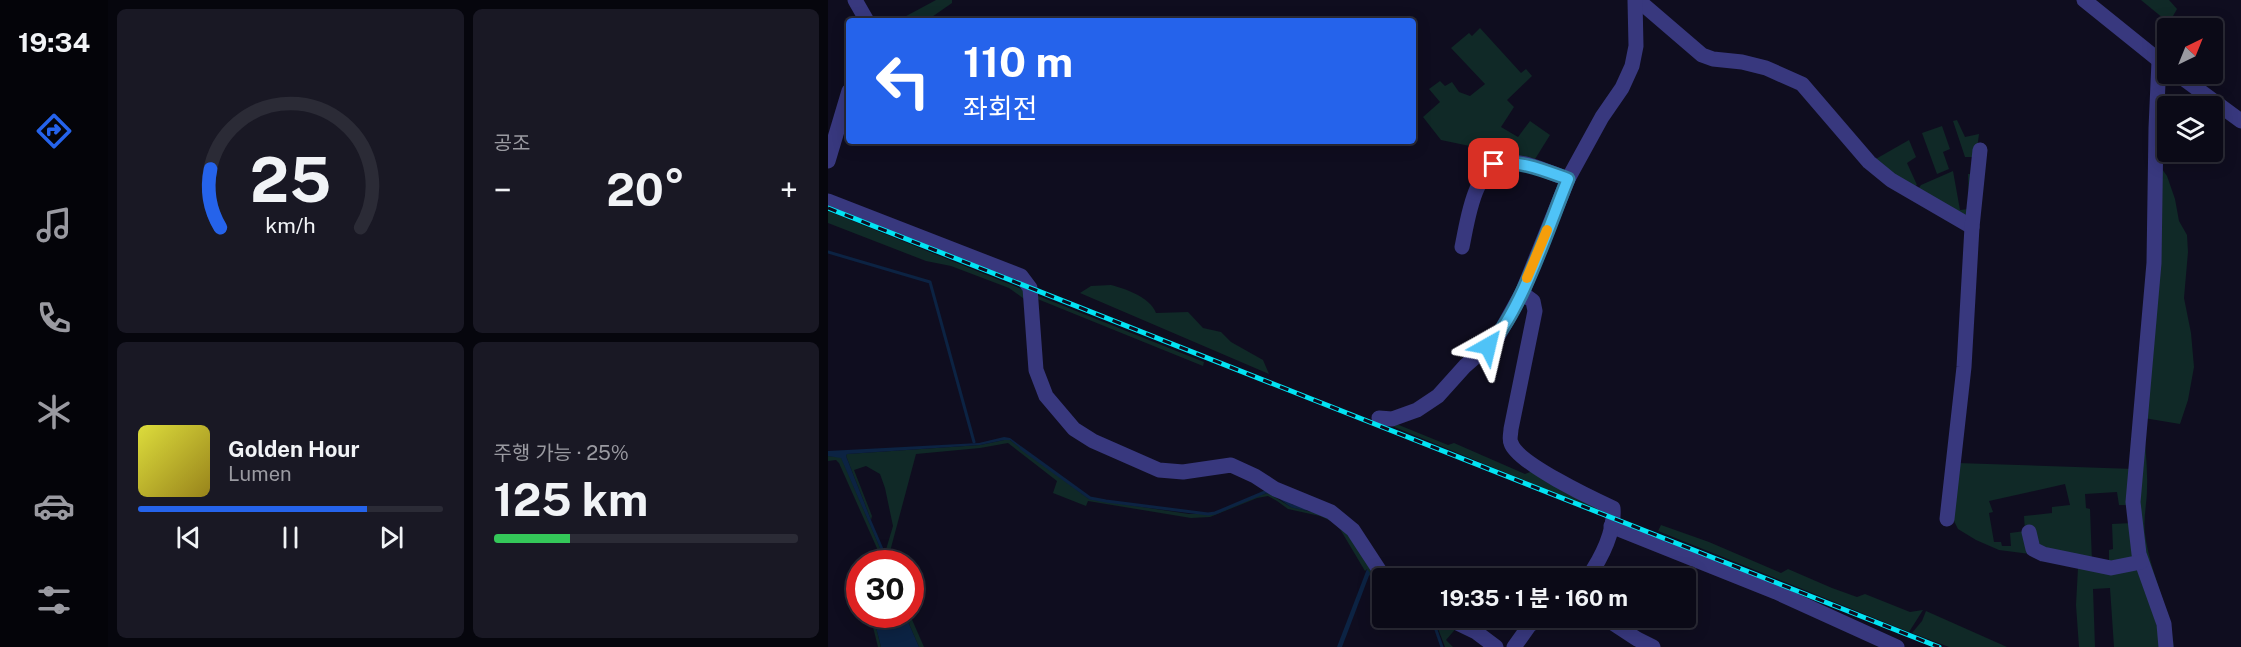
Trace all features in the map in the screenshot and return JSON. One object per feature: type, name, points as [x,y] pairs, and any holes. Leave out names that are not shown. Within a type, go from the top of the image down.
[{"type":"street","points":[[855,0],[865,18]]},
{"type":"street","points":[[1379,418],[1392,418],[1417,410],[1438,396],[1465,366],[1497,338],[1522,293],[1568,179],[1602,117],[1622,88],[1632,66],[1636,46],[1637,0]]},
{"type":"street","points":[[1637,0],[1702,55],[1766,68],[1802,84],[1869,162],[1891,180],[1972,227]]},
{"type":"street","points":[[2084,0],[2157,58]]},
{"type":"street","points":[[2162,84],[2156,128],[2154,263],[2133,502],[2139,554],[2164,624],[2166,647]]},
{"type":"street","points":[[2190,84],[2241,121]]},
{"type":"street","points":[[828,161],[846,101]]},
{"type":"street","points":[[1947,519],[1964,367],[1972,227],[1980,150]]},
{"type":"street","points":[[1462,247],[1471,207],[1482,177],[1494,164],[1510,162],[1525,164],[1568,179]]},
{"type":"street","points":[[828,201],[1021,276],[1030,288],[1036,370],[1046,396],[1074,429],[1093,441],[1160,471],[1183,472],[1231,465],[1255,476],[1275,489],[1331,512],[1353,530],[1378,568]]},
{"type":"street","points":[[1522,293],[1533,301],[1535,310],[1510,429],[1511,443],[1521,456],[1542,470],[1577,491],[1613,508],[1614,520],[1594,568]]},
{"type":"street","points":[[1611,526],[1754,583],[1897,647]]},
{"type":"street","points":[[2029,532],[2033,549],[2043,554],[2111,568],[2142,562]]},
{"type":"street","points":[[1468,628],[1496,647]]},
{"type":"street","points":[[1514,647],[1528,628]]},
{"type":"street","points":[[1620,628],[1653,647]]},
{"type":"green space","points":[[936,0],[952,0],[952,3],[930,18],[903,18]]},
{"type":"green space","points":[[2141,0],[2169,0],[2177,9],[2172,18],[2163,18]]},
{"type":"green space","points":[[1480,28],[1521,73],[1526,69],[1532,76],[1507,100],[1514,107],[1501,127],[1518,137],[1530,121],[1550,135],[1532,164],[1484,149],[1441,140],[1423,117],[1440,102],[1429,89],[1440,81],[1445,86],[1452,82],[1459,92],[1470,96],[1485,84],[1451,48],[1469,33],[1472,36]]},
{"type":"green space","points":[[1957,120],[1965,137],[1979,134],[1976,157],[1965,157],[1953,121]]},
{"type":"green space","points":[[1942,126],[1950,149],[1943,152],[1949,169],[1937,174],[1922,133]]},
{"type":"green space","points":[[1909,140],[1916,157],[1907,163],[1917,185],[1911,189],[1874,160]]},
{"type":"green space","points":[[2159,165],[2167,176],[2175,199],[2179,221],[2187,235],[2188,252],[2184,298],[2191,333],[2194,367],[2188,400],[2180,424],[2144,418],[2159,251]]},
{"type":"green space","points":[[1953,171],[1960,210],[1969,209],[1968,174],[1976,174],[1971,224],[1916,192],[1921,185]]},
{"type":"green space","points":[[828,211],[1024,290],[1027,301],[1009,288],[951,266],[926,261],[828,223]]},
{"type":"green space","points":[[1111,285],[1143,298],[1149,302],[1156,313],[1188,312],[1203,328],[1221,332],[1231,342],[1263,360],[1269,374],[1080,293],[1091,286]]},
{"type":"green space","points":[[1036,295],[1204,362],[1203,366],[1035,298]]},
{"type":"green space","points":[[2144,419],[2147,479],[2145,534],[2174,647],[2171,647],[2163,609],[2145,554],[2138,517],[2137,498]]},
{"type":"green space","points":[[1389,421],[1448,445],[1454,443],[1525,474],[1535,470],[1609,510],[1609,515],[1382,422]]},
{"type":"green space","points":[[1010,440],[1089,499],[1189,514],[1215,514],[1268,493],[1291,507],[1329,516],[1347,534],[1373,568],[1372,578],[1367,569],[1365,571],[1340,529],[1333,522],[1320,516],[1288,509],[1268,496],[1257,498],[1210,517],[1191,518],[1088,501],[1086,506],[1053,493],[1057,481],[1008,443],[916,454],[890,550],[886,550],[893,526],[880,474],[866,466],[854,470],[872,516],[871,520],[847,454],[980,445]]},
{"type":"green space","points":[[828,456],[841,457],[881,550],[878,550],[839,463],[836,460],[828,461]]},
{"type":"green space","points":[[1957,463],[2134,469],[2130,505],[2119,505],[2117,492],[2085,494],[2086,508],[2090,509],[2092,562],[1999,550],[1958,529],[1953,519]],"holes":[[[2065,484],[2070,505],[2052,507],[2052,513],[2024,516],[2025,531],[2010,533],[2011,546],[2002,546],[2001,542],[1994,542],[1989,513],[1993,512],[1989,501]]]},
{"type":"green space","points":[[2132,523],[2138,561],[2109,563],[2109,550],[2113,549],[2112,524]]},
{"type":"green space","points":[[1661,525],[1709,542],[1781,573],[1788,569],[1857,597],[1865,594],[1910,612],[1923,610],[1909,632],[1658,531]]},
{"type":"green space","points":[[2140,567],[2163,647],[2114,647],[2110,588],[2093,589],[2095,647],[2079,647],[2076,605],[2078,568]]},
{"type":"green space","points":[[1926,611],[2007,647],[1949,647],[1912,633],[1922,621]]},
{"type":"green space","points":[[873,628],[876,628],[881,647],[878,647]]},
{"type":"green space","points":[[911,628],[916,628],[924,647],[919,647]]},
{"type":"green space","points":[[1438,628],[1456,628],[1446,640],[1453,647],[1445,647]]},
{"type":"water","points":[[1004,437],[1010,438],[1022,447],[1020,448],[1010,440],[1004,440],[980,445],[847,454],[884,550],[881,550],[841,458],[828,456],[828,451],[979,443]]},
{"type":"water","points":[[1367,569],[1370,573],[1342,647],[1337,647]]},
{"type":"water","points":[[876,628],[911,628],[919,647],[881,647]]},
{"type":"waterway","points":[[828,252],[930,282],[974,442]]},
{"type":"waterway","points":[[1021,448],[1090,498],[1106,501],[1208,514],[1268,492]]},
{"type":"waterway","points":[[1282,499],[1292,506],[1306,509]]},
{"type":"waterway","points":[[1435,628],[1442,647]]},
{"type":"railway","points":[[828,208],[1939,647]]},
{"type":"slow traffic","points":[[1527,278],[1547,230]]},
{"type":"route","points":[[1488,346],[1497,338],[1522,293],[1568,179],[1525,164],[1510,162],[1494,164]]}]
